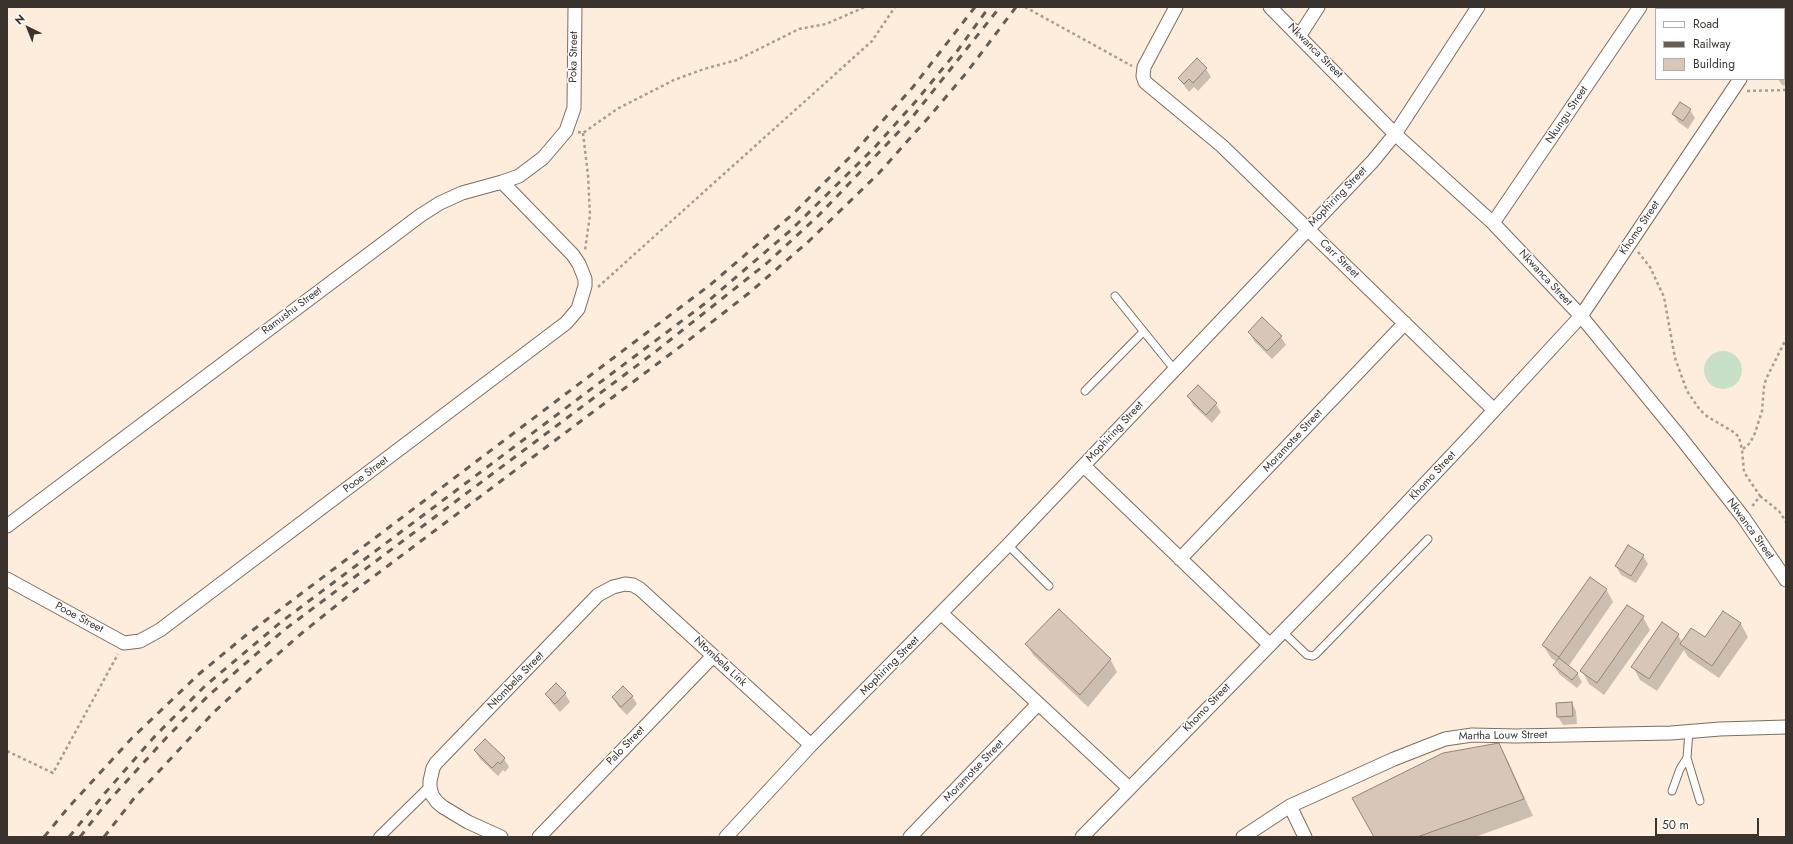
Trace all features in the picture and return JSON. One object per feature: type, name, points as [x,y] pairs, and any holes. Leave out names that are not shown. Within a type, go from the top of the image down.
[{"type":"street","name":"Poka Street","points":[[574,108],[575,7]]},
{"type":"street","points":[[1144,77],[1176,7]]},
{"type":"street","name":"Nkwanca Street","points":[[1270,7],[1300,35],[1395,134],[1493,223],[1581,316],[1681,438],[1743,517],[1786,580]]},
{"type":"street","points":[[1300,35],[1318,7]]},
{"type":"street","name":"Mophiring Street","points":[[726,837],[811,745],[942,614],[1373,161],[1395,134],[1478,7]]},
{"type":"street","name":"Nkungu Street","points":[[1493,223],[1640,7]]},
{"type":"street","name":"Carr Street","points":[[1144,77],[1222,146],[1494,410]]},
{"type":"street","name":"Khomo Street","points":[[1082,837],[1354,559],[1581,316],[1739,80]]},
{"type":"street","name":"Ramushu Street","points":[[7,526],[421,215],[440,203],[462,193],[502,182],[530,168],[543,158],[566,131],[574,108]]},
{"type":"street","name":"Pooe Street","points":[[7,579],[124,643],[140,641],[160,630],[566,324],[578,309],[581,302],[584,286],[583,272],[573,254],[502,182]]},
{"type":"street","name":"Moramotse Street","points":[[1180,559],[1405,323]]},
{"type":"street","points":[[1084,466],[1270,645]]},
{"type":"street","name":"Ntombela Link","points":[[625,584],[640,589],[811,745]]},
{"type":"street","name":"Ntombela Street","points":[[431,791],[431,774],[436,763],[598,595],[613,587],[625,584]]},
{"type":"street","points":[[942,614],[1129,788]]},
{"type":"street","name":"Palo Street","points":[[539,837],[713,656]]},
{"type":"street","name":"Moramotse Street","points":[[910,837],[1038,704]]},
{"type":"street","name":"Martha Louw Street","points":[[1243,837],[1290,806],[1394,759],[1445,739],[1472,735],[1516,736],[1786,727]]},
{"type":"street","points":[[379,837],[431,791],[443,807],[450,812],[500,837]]},
{"type":"street","points":[[1290,806],[1305,837]]},
{"type":"lane","points":[[1115,296],[1174,369]]},
{"type":"lane","points":[[1085,391],[1143,332]]},
{"type":"lane","points":[[1283,632],[1307,655],[1313,656],[1428,539]]},
{"type":"lane","points":[[1008,545],[1049,586]]},
{"type":"lane","points":[[1689,731],[1687,758],[1700,800]]},
{"type":"lane","points":[[1672,791],[1680,769],[1687,758]]},
{"type":"path","points":[[566,131],[583,133],[617,109],[674,80],[704,69],[737,60],[799,29],[826,24],[865,7]]},
{"type":"path","points":[[581,302],[872,41],[895,7]]},
{"type":"path","points":[[1025,7],[1144,77]]},
{"type":"path","points":[[1732,91],[1786,90]]},
{"type":"path","points":[[583,133],[588,176],[590,215],[583,272]]},
{"type":"path","points":[[1629,244],[1650,267],[1658,282],[1667,313],[1675,358],[1688,391],[1700,410],[1708,417],[1732,431],[1739,437],[1744,472],[1760,496],[1779,511],[1786,522]]},
{"type":"path","points":[[1742,450],[1750,443],[1756,433],[1762,410],[1766,379],[1786,339]]},
{"type":"path","points":[[1743,517],[1760,496]]},
{"type":"path","points":[[7,751],[54,773],[124,643]]},
{"type":"green space","points":[[1723,351],[1733,354],[1739,360],[1742,370],[1739,380],[1733,386],[1723,389],[1713,386],[1707,380],[1704,370],[1707,360],[1713,354]]},
{"type":"building","points":[[1197,58],[1207,68],[1193,83],[1189,79],[1184,84],[1178,78]]},
{"type":"building","points":[[1680,102],[1691,109],[1683,121],[1672,114]]},
{"type":"building","points":[[1262,317],[1282,336],[1267,351],[1248,332]]},
{"type":"building","points":[[1198,385],[1217,403],[1206,415],[1187,396]]},
{"type":"building","points":[[1628,545],[1644,555],[1631,576],[1615,566]]},
{"type":"building","points":[[1590,577],[1607,589],[1559,657],[1542,645]]},
{"type":"building","points":[[1627,605],[1644,616],[1597,683],[1580,671]]},
{"type":"building","points":[[1059,609],[1111,659],[1080,695],[1025,644]]},
{"type":"building","points":[[1723,611],[1741,623],[1712,666],[1680,644],[1691,628],[1705,637]]},
{"type":"building","points":[[1662,622],[1679,634],[1649,679],[1631,667]]},
{"type":"building","points":[[1559,658],[1578,673],[1572,680],[1553,665]]},
{"type":"building","points":[[556,683],[566,693],[555,704],[545,694]]},
{"type":"building","points":[[623,686],[633,696],[621,707],[612,697]]},
{"type":"building","points":[[1572,702],[1573,716],[1557,717],[1556,703]]},
{"type":"building","points":[[485,739],[505,758],[500,764],[498,762],[492,768],[474,750]]},
{"type":"building","points":[[1499,743],[1524,799],[1417,837],[1374,837],[1352,798],[1443,753]]},
{"type":"railway","points":[[44,837],[67,809],[132,738],[199,674],[245,636],[710,285],[794,213],[849,158],[913,87],[975,7]]},
{"type":"railway","points":[[69,837],[156,735],[205,686],[281,622],[707,302],[791,230],[874,148],[916,101],[958,50],[989,7]]},
{"type":"railway","points":[[80,837],[104,806],[167,737],[209,695],[284,630],[655,352],[767,263],[819,215],[910,120],[1000,7]]},
{"type":"railway","points":[[104,837],[135,797],[214,712],[302,633],[353,592],[685,343],[749,293],[809,241],[878,174],[929,117],[967,72],[1016,7]]}]
